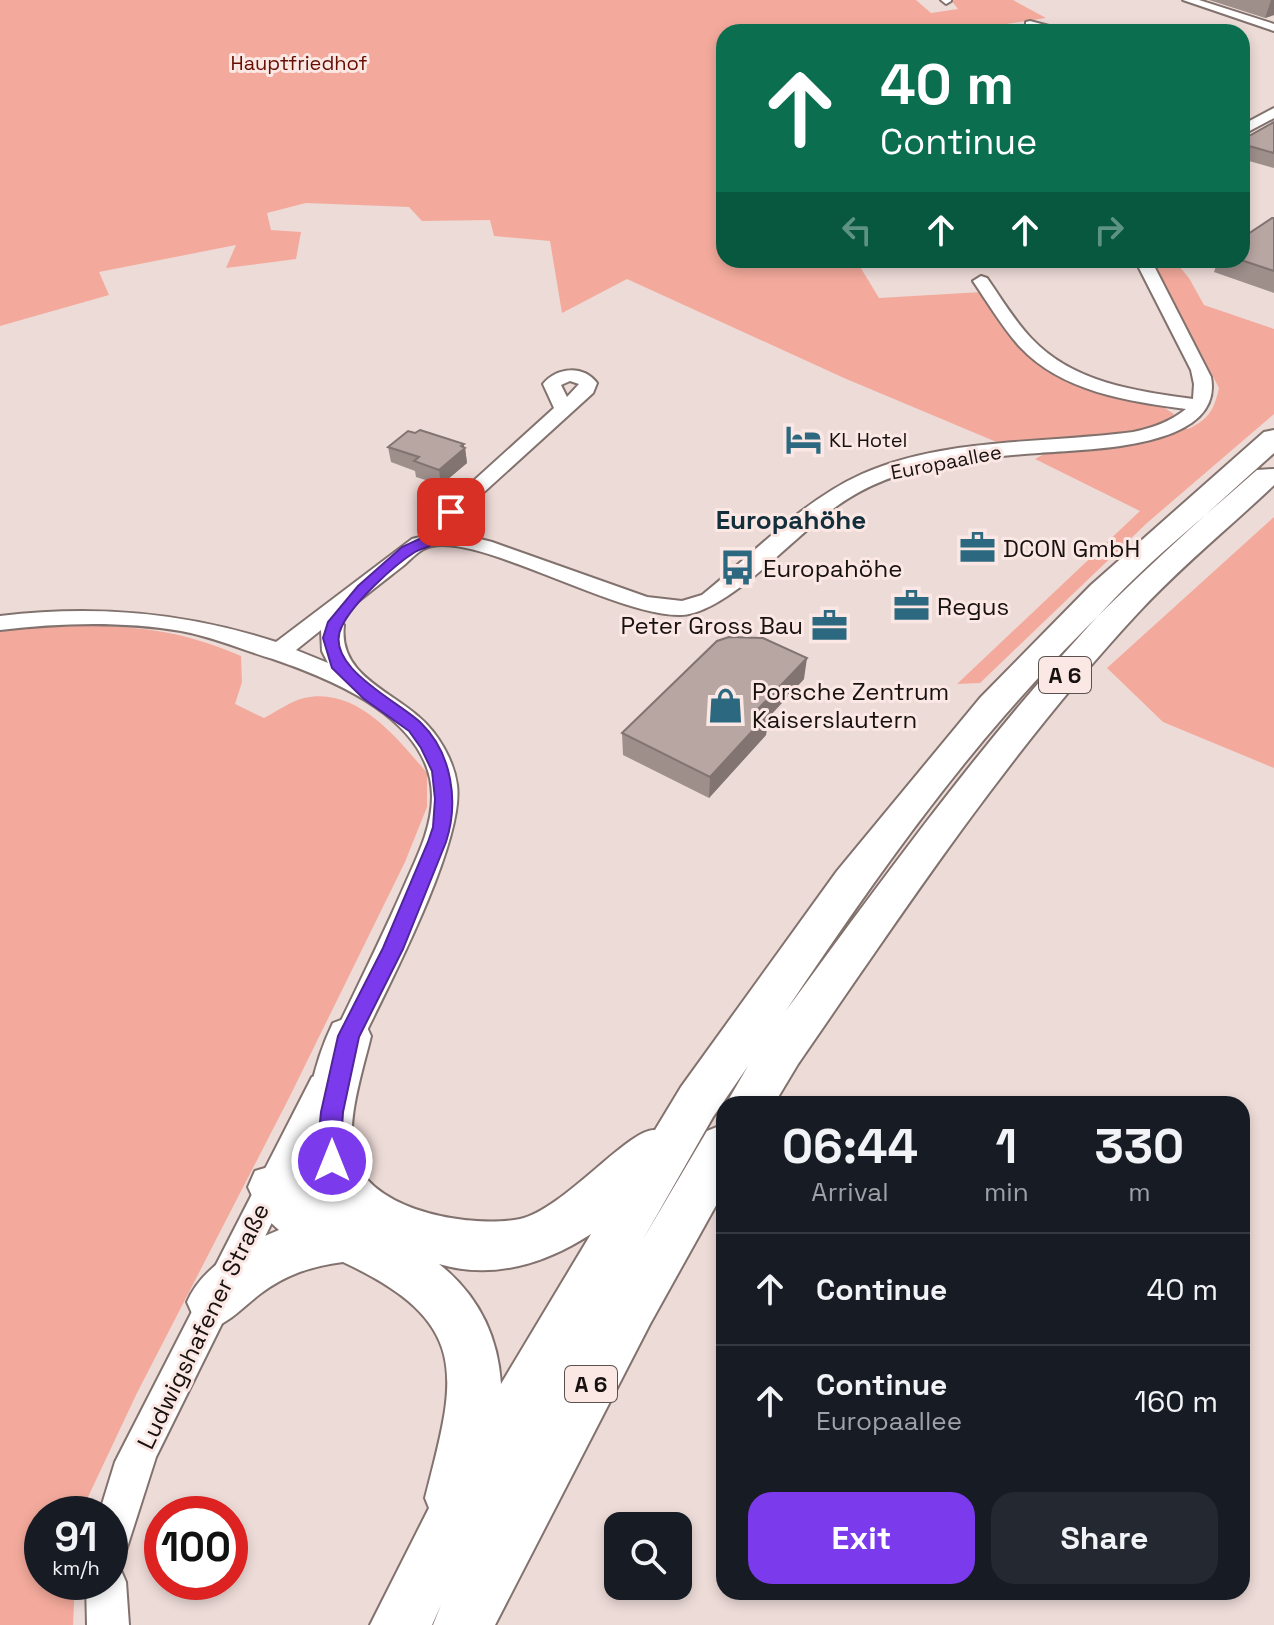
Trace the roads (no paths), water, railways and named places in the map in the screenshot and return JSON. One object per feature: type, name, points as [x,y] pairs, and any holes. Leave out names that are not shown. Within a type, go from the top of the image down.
[{"type":"highway","name":"A 6","points":[[400,1625],[444,1537],[697,1102],[851,882],[992,707],[1102,592],[1274,438]]},
{"type":"highway","name":"A 6","points":[[754,1096],[782,1050],[948,818],[1045,697],[1127,605],[1274,470]]},
{"type":"highway","points":[[349,1036],[332,1112],[330,1143],[351,1221],[398,1266],[449,1305],[467,1338],[475,1376],[473,1413],[444,1537]]},
{"type":"highway","points":[[272,1187],[277,1197],[295,1214],[410,1232],[437,1242],[484,1247],[523,1242],[562,1227],[592,1208],[697,1102]]},
{"type":"highway","name":"A 6","points":[[463,1625],[632,1306],[716,1160]]},
{"type":"highway","points":[[213,1302],[246,1273],[292,1247],[319,1240],[351,1221]]},
{"type":"street","points":[[1188,0],[1272,26]]},
{"type":"street","points":[[1250,31],[1272,26]]},
{"type":"street","points":[[1250,126],[1274,112]]},
{"type":"street","points":[[981,281],[1023,339],[1056,367],[1110,390],[1200,406],[1205,389],[1200,370],[1147,268]]},
{"type":"street","name":"Europaallee","points":[[433,538],[458,539],[485,546],[644,604],[689,607],[710,600],[838,496],[869,479],[915,464],[970,455],[1147,434],[1187,418],[1200,406]]},
{"type":"street","points":[[277,653],[363,589],[408,550],[433,538],[455,508],[564,409]]},
{"type":"street","points":[[277,653],[310,645],[333,625],[363,589]]},
{"type":"street","name":"Ludwigshafener Straße","points":[[0,623],[67,618],[152,621],[218,632],[277,653],[370,695],[415,727],[429,746],[444,784],[444,814],[437,842],[401,931],[143,1444],[123,1496]]},
{"type":"street","points":[[333,625],[330,643],[338,664],[370,695]]},
{"type":"street","points":[[107,1600],[108,1625]]},
{"type":"place","name":"KL Hotel","points":[[803,440]]},
{"type":"place","name":"DCON GmbH","points":[[977,548]]},
{"type":"place","name":"Europahöhe","points":[[737,568]]},
{"type":"place","name":"Regus","points":[[911,606]]},
{"type":"place","name":"Peter Gross Bau","points":[[829,625]]},
{"type":"place","name":"Porsche Zentrum Kaiserslautern","points":[[726,705]]},
{"type":"district","name":"Europahöhe","points":[[791,520]]},
{"type":"park label","name":"Hauptfriedhof","points":[[299,63]]}]
